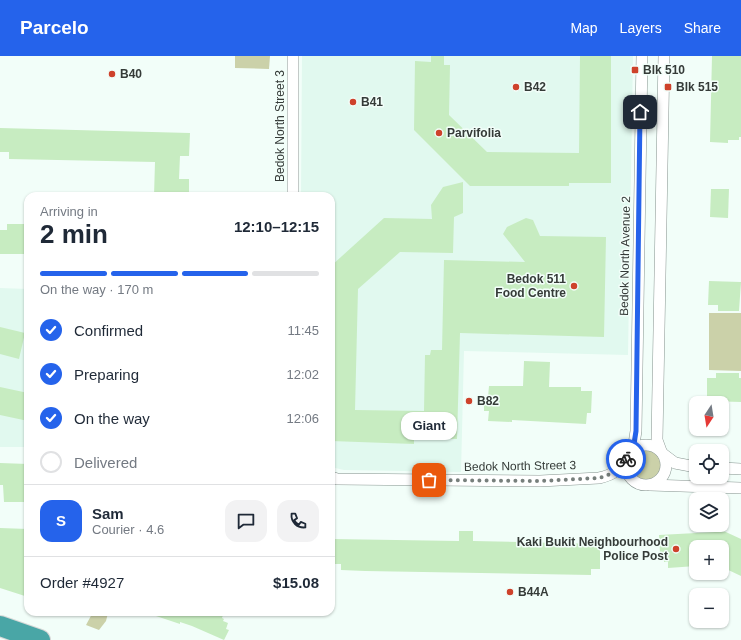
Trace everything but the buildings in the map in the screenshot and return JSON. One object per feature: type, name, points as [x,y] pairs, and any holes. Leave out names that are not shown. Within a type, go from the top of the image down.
[{"type":"highway","points":[[0,626],[40,640]]},
{"type":"street","name":"Bedok North Street 3","points":[[293,56],[293,192]]},
{"type":"street","name":"Bedok North Avenue 2","points":[[628,455],[634,444],[636,431],[642,56]]},
{"type":"street","points":[[646,485],[657,482],[664,474],[666,462],[657,440],[664,56]]},
{"type":"street","points":[[689,466],[675,463],[651,446],[643,445],[634,449],[628,455],[626,465],[628,475],[636,482],[646,485],[741,488]]},
{"type":"street","name":"Bedok North Street 3","points":[[335,478],[540,481],[599,478],[608,476],[617,471],[628,455]]},
{"type":"street","points":[[729,468],[741,469]]},
{"type":"shaded area","points":[[302,56],[633,56],[628,355],[464,351],[461,472],[344,470],[335,468],[335,192],[301,192]]},
{"type":"shaded area","points":[[0,288],[24,289],[24,447],[0,447]]},
{"type":"green space","points":[[235,56],[270,56],[269,69],[235,68]]},
{"type":"green space","points":[[709,313],[741,313],[741,371],[709,370]]},
{"type":"green space","points":[[646,445],[654,447],[660,451],[664,457],[666,465],[664,473],[660,479],[654,483],[646,485],[638,483],[632,479],[628,473],[626,465],[628,457],[632,451],[638,447]]},
{"type":"green space","points":[[91,616],[107,616],[106,621],[99,630],[86,625]]},
{"type":"way so far","points":[[429,480],[540,481],[599,478],[614,473],[624,464],[626,459]]},
{"type":"place","name":"Blk 510","points":[[635,70]]},
{"type":"place","name":"B40","points":[[112,74]]},
{"type":"place","name":"B42","points":[[516,87]]},
{"type":"place","name":"Blk 515","points":[[668,87]]},
{"type":"place","name":"B41","points":[[353,102]]},
{"type":"place","name":"Parvifolia","points":[[439,133]]},
{"type":"place","name":"Bedok 511 Food Centre","points":[[574,286]]},
{"type":"place","name":"B82","points":[[469,401]]},
{"type":"place","name":"Giant","points":[[429,480]]},
{"type":"place","name":"Kaki Bukit Neighbourhood Police Post","points":[[676,549]]},
{"type":"place","name":"B44A","points":[[510,592]]},
{"type":"route","points":[[626,459],[634,444],[636,431],[640,112]]}]
